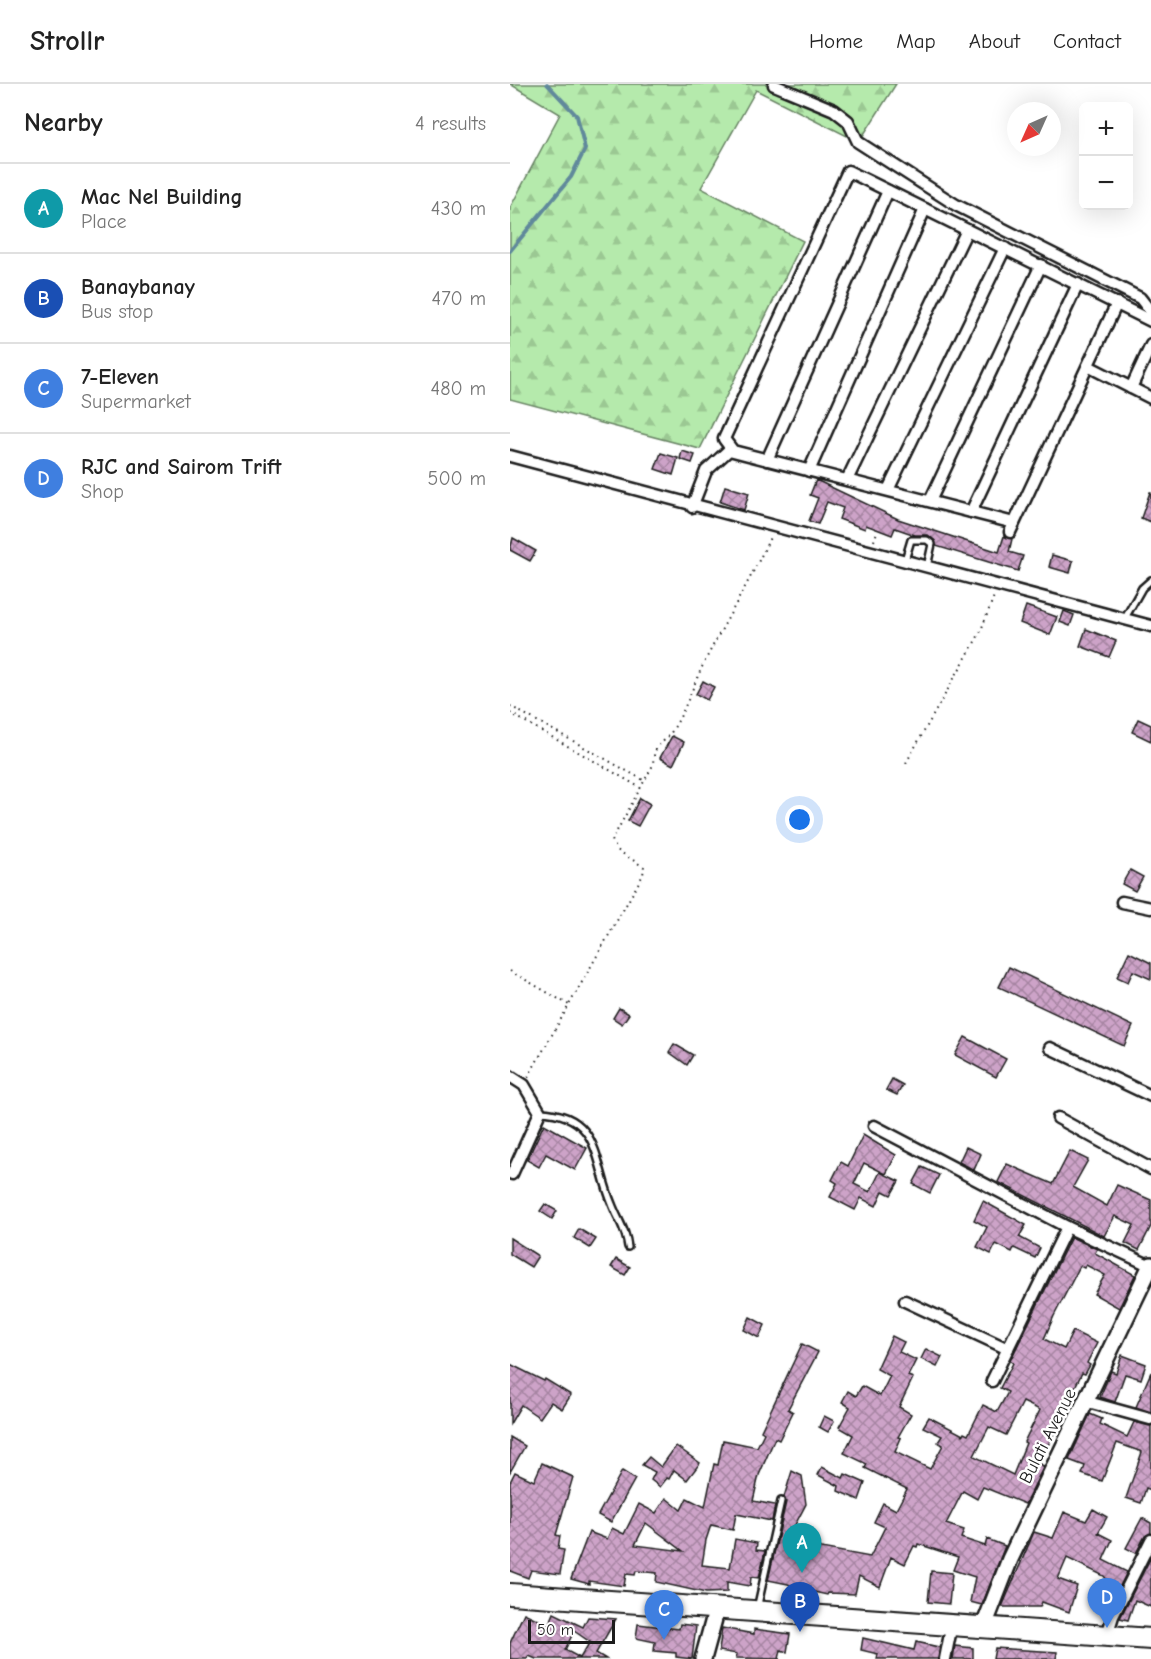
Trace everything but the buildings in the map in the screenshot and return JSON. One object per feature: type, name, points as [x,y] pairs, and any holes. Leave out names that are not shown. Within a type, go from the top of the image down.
[{"type":"highway","points":[[510,1594],[1107,1635],[1150,1636]]},
{"type":"street","points":[[774,85],[834,110],[848,121],[858,142],[956,206],[1140,298],[1151,312]]},
{"type":"street","points":[[1117,303],[1012,528],[971,512],[730,449],[724,440],[848,171],[1041,265],[1117,303],[1151,321]]},
{"type":"street","points":[[767,460],[888,191]]},
{"type":"street","points":[[809,471],[926,209]]},
{"type":"street","points":[[847,480],[967,230]]},
{"type":"street","points":[[888,490],[1005,248]]},
{"type":"street","points":[[930,501],[1041,265]]},
{"type":"street","points":[[971,512],[1078,284]]},
{"type":"street","points":[[1131,388],[1151,345]]},
{"type":"street","points":[[1088,366],[1151,398]]},
{"type":"street","points":[[692,507],[706,471],[730,449]]},
{"type":"street","points":[[510,456],[692,507],[1151,626]]},
{"type":"street","points":[[1122,902],[1151,908]]},
{"type":"street","points":[[1050,1048],[1151,1096]]},
{"type":"street","points":[[510,1076],[524,1085],[540,1112],[512,1174]]},
{"type":"street","points":[[1058,1118],[1151,1169]]},
{"type":"street","points":[[874,1126],[1067,1227],[1151,1266]]},
{"type":"street","points":[[992,1381],[1067,1227]]},
{"type":"street","name":"Bulati Avenue","points":[[984,1626],[1010,1559],[1088,1402],[1151,1266]]},
{"type":"street","points":[[905,1301],[1008,1348]]},
{"type":"street","points":[[1088,1402],[1150,1419]]},
{"type":"street","points":[[1107,1635],[1113,1616],[1151,1540]]},
{"type":"street","points":[[703,1659],[717,1608]]},
{"type":"street","points":[[945,1659],[952,1624]]},
{"type":"lane","points":[[905,561],[911,540],[927,540],[932,544],[932,549],[927,567]]},
{"type":"lane","points":[[1125,619],[1143,588],[1151,580]]},
{"type":"lane","points":[[540,1112],[554,1112],[572,1119],[591,1137],[612,1204],[627,1231],[628,1247]]},
{"type":"lane","points":[[756,1610],[781,1501]]},
{"type":"path","points":[[524,1085],[644,875],[644,867],[617,850],[612,840],[653,765],[654,751],[660,741],[671,733],[705,663],[748,585],[775,527]]},
{"type":"path","points":[[906,763],[980,633],[998,585]]},
{"type":"path","points":[[510,706],[645,781]]},
{"type":"path","points":[[510,713],[641,788]]},
{"type":"path","points":[[510,971],[569,1005]]},
{"type":"green space","points":[[510,84],[896,84],[859,142],[756,90],[701,188],[803,241],[700,449],[510,399],[510,208],[560,114]]},
{"type":"waterway","points":[[510,251],[571,177],[585,149],[577,116],[547,84]]},
{"type":"place","name":"Mac Nel Building","points":[[802,1573]]},
{"type":"place","name":"RJC and Sairom Trift","points":[[1107,1628]]},
{"type":"place","name":"Banaybanay","points":[[800,1632]]},
{"type":"place","name":"7-Eleven","points":[[664,1640]]}]
